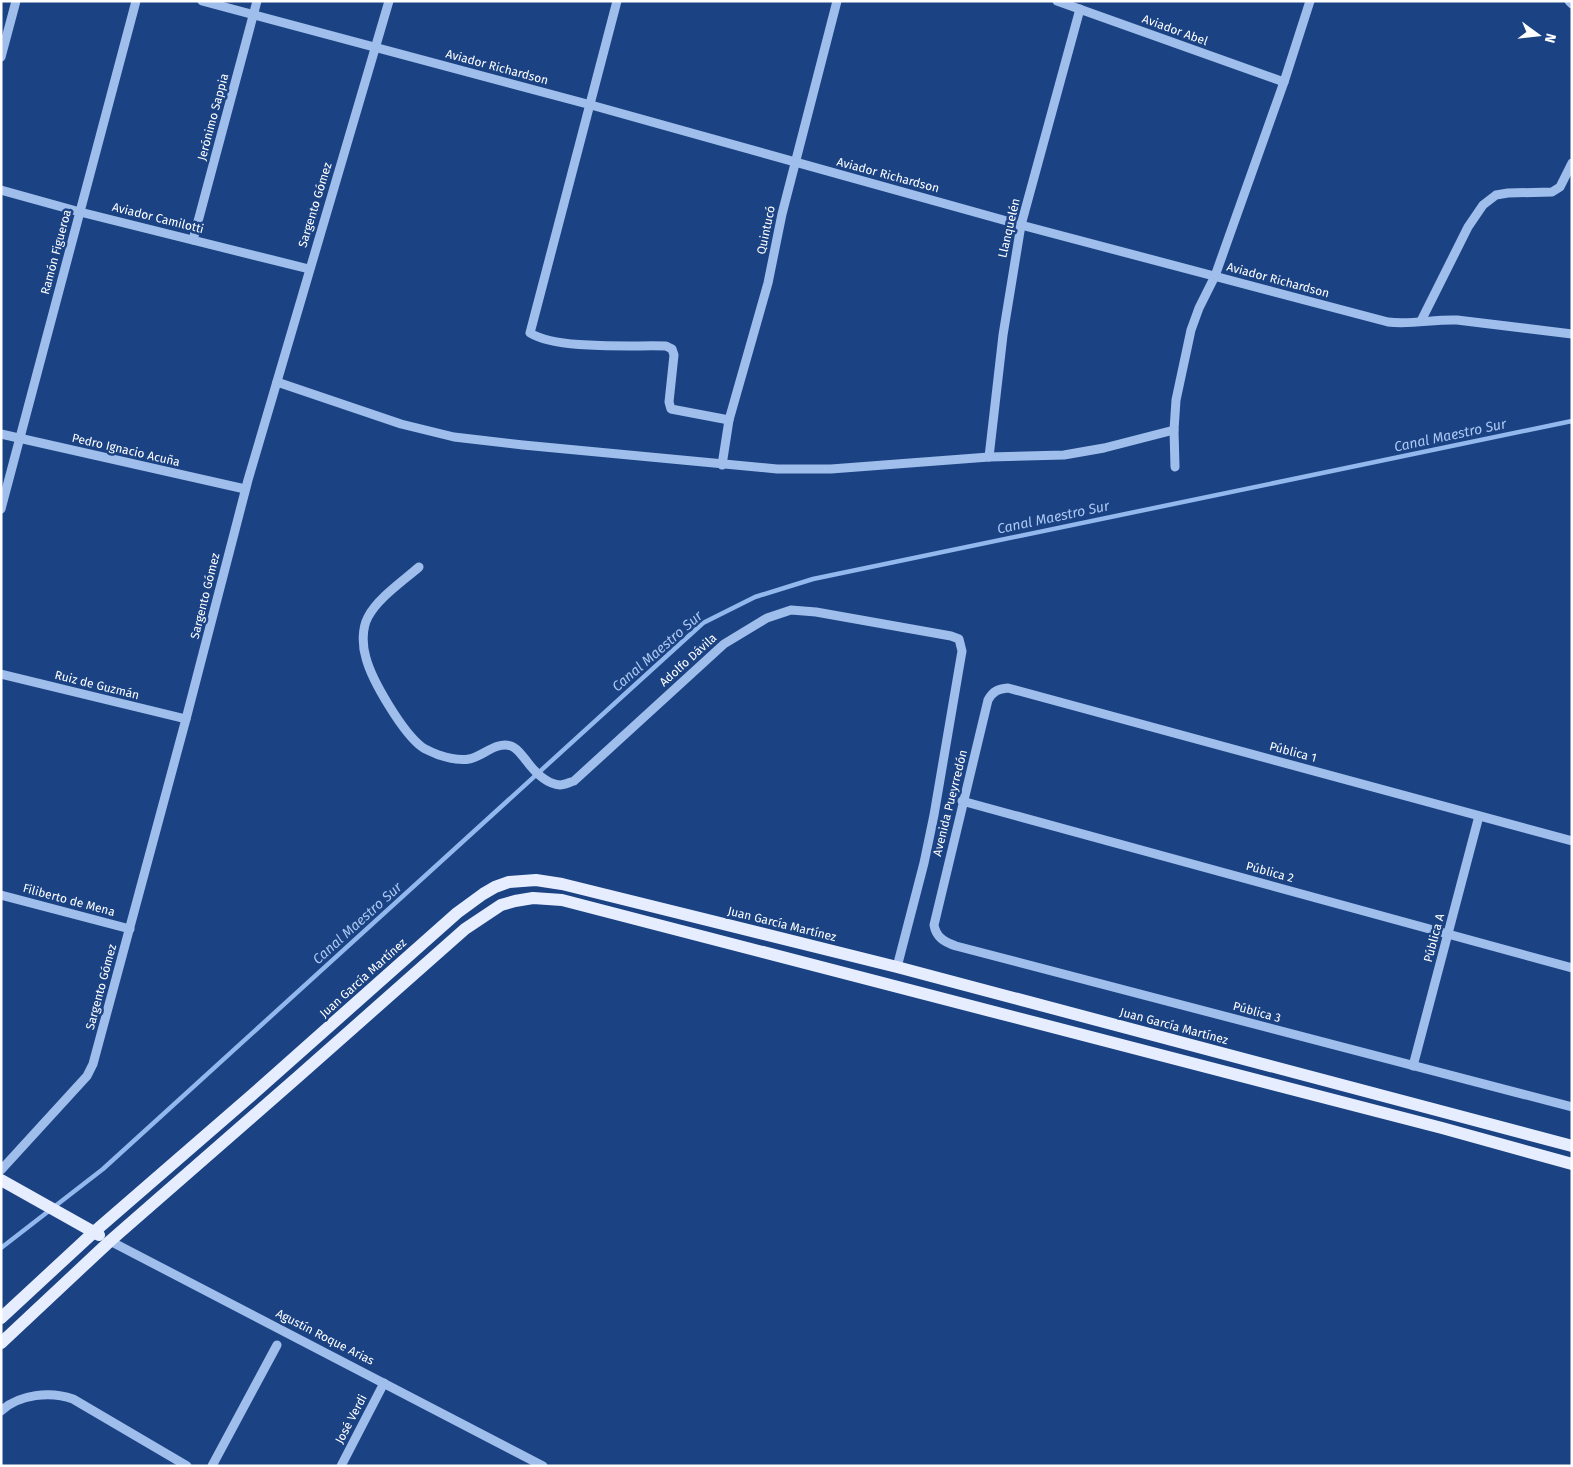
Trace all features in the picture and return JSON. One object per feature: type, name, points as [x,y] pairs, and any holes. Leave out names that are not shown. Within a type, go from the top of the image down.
[{"type":"main road","name":"Juan García Martínez","points":[[1,1318],[94,1232],[457,913],[489,891],[509,882],[536,880],[562,884],[897,966],[1572,1146]]},
{"type":"main road","points":[[1,1343],[110,1241],[465,929],[501,905],[533,898],[546,898],[572,903],[1442,1128],[1572,1164]]},
{"type":"main road","name":"Agustín Roque Arias","points":[[1,1180],[110,1241]]},
{"type":"street","points":[[1,57],[16,1]]},
{"type":"street","name":"Ramón Figueroa","points":[[1,510],[136,1]]},
{"type":"street","name":"Aviador Richardson","points":[[202,1],[591,105],[1021,225],[1388,322],[1400,324],[1421,321],[1457,320],[1572,334]]},
{"type":"street","name":"Jerónimo Sappia","points":[[193,240],[257,1]]},
{"type":"street","name":"Sargento Gómez","points":[[1,1170],[87,1076],[93,1064],[186,719],[245,489],[389,1]]},
{"type":"street","points":[[617,1],[530,333],[538,338],[566,344],[666,346],[672,348],[674,355],[669,402],[671,409],[729,420]]},
{"type":"street","name":"Quintucó","points":[[722,465],[729,420],[768,283],[782,214],[837,1]]},
{"type":"street","name":"Aviador Abel","points":[[1057,1],[1284,82]]},
{"type":"street","points":[[1174,467],[1176,400],[1191,330],[1199,308],[1215,276],[1284,82],[1310,1]]},
{"type":"street","points":[[1569,1],[1572,4]]},
{"type":"street","name":"Llanquelén","points":[[989,457],[1003,335],[1021,225],[1080,9]]},
{"type":"street","points":[[1421,321],[1468,227],[1482,205],[1496,195],[1508,192],[1552,192],[1560,187],[1572,162]]},
{"type":"street","name":"Aviador Camilotti","points":[[1,190],[80,212],[309,269]]},
{"type":"street","points":[[277,382],[401,424],[454,437],[722,465],[778,469],[831,469],[989,457],[1046,456],[1086,452],[1174,430]]},
{"type":"street","name":"Pedro Ignacio Acuña","points":[[1,434],[245,489]]},
{"type":"street","name":"Adolfo Dávila","points":[[419,567],[377,604],[368,618],[363,639],[366,658],[383,697],[415,740],[438,755],[469,760],[499,746],[508,745],[516,748],[543,778],[551,783],[562,785],[574,781],[724,644],[767,618],[791,610],[816,612],[959,639],[962,651],[934,815],[924,863],[897,966]]},
{"type":"street","name":"Ruiz de Guzmán","points":[[1,674],[186,719]]},
{"type":"street","name":"Avenida Pueyrredón","points":[[938,936],[934,925],[934,918],[988,700],[994,692],[1008,688]]},
{"type":"street","name":"Pública 1","points":[[1008,688],[1572,841]]},
{"type":"street","name":"Pública 2","points":[[962,801],[1572,968]]},
{"type":"street","name":"Pública A","points":[[1413,1066],[1479,816]]},
{"type":"street","name":"Filiberto de Mena","points":[[1,895],[130,929]]},
{"type":"street","name":"Pública 3","points":[[938,936],[948,944],[1572,1107]]},
{"type":"street","name":"Agustín Roque Arias","points":[[110,1241],[543,1466]]},
{"type":"street","points":[[212,1466],[277,1345]]},
{"type":"street","name":"José Verdi","points":[[341,1466],[384,1383]]},
{"type":"street","points":[[1,1411],[10,1403],[34,1396],[60,1395],[73,1399],[187,1466]]},
{"type":"waterway","name":"Canal Maestro Sur","points":[[1,1248],[103,1169],[703,623],[755,597],[813,579],[1572,421]]}]
